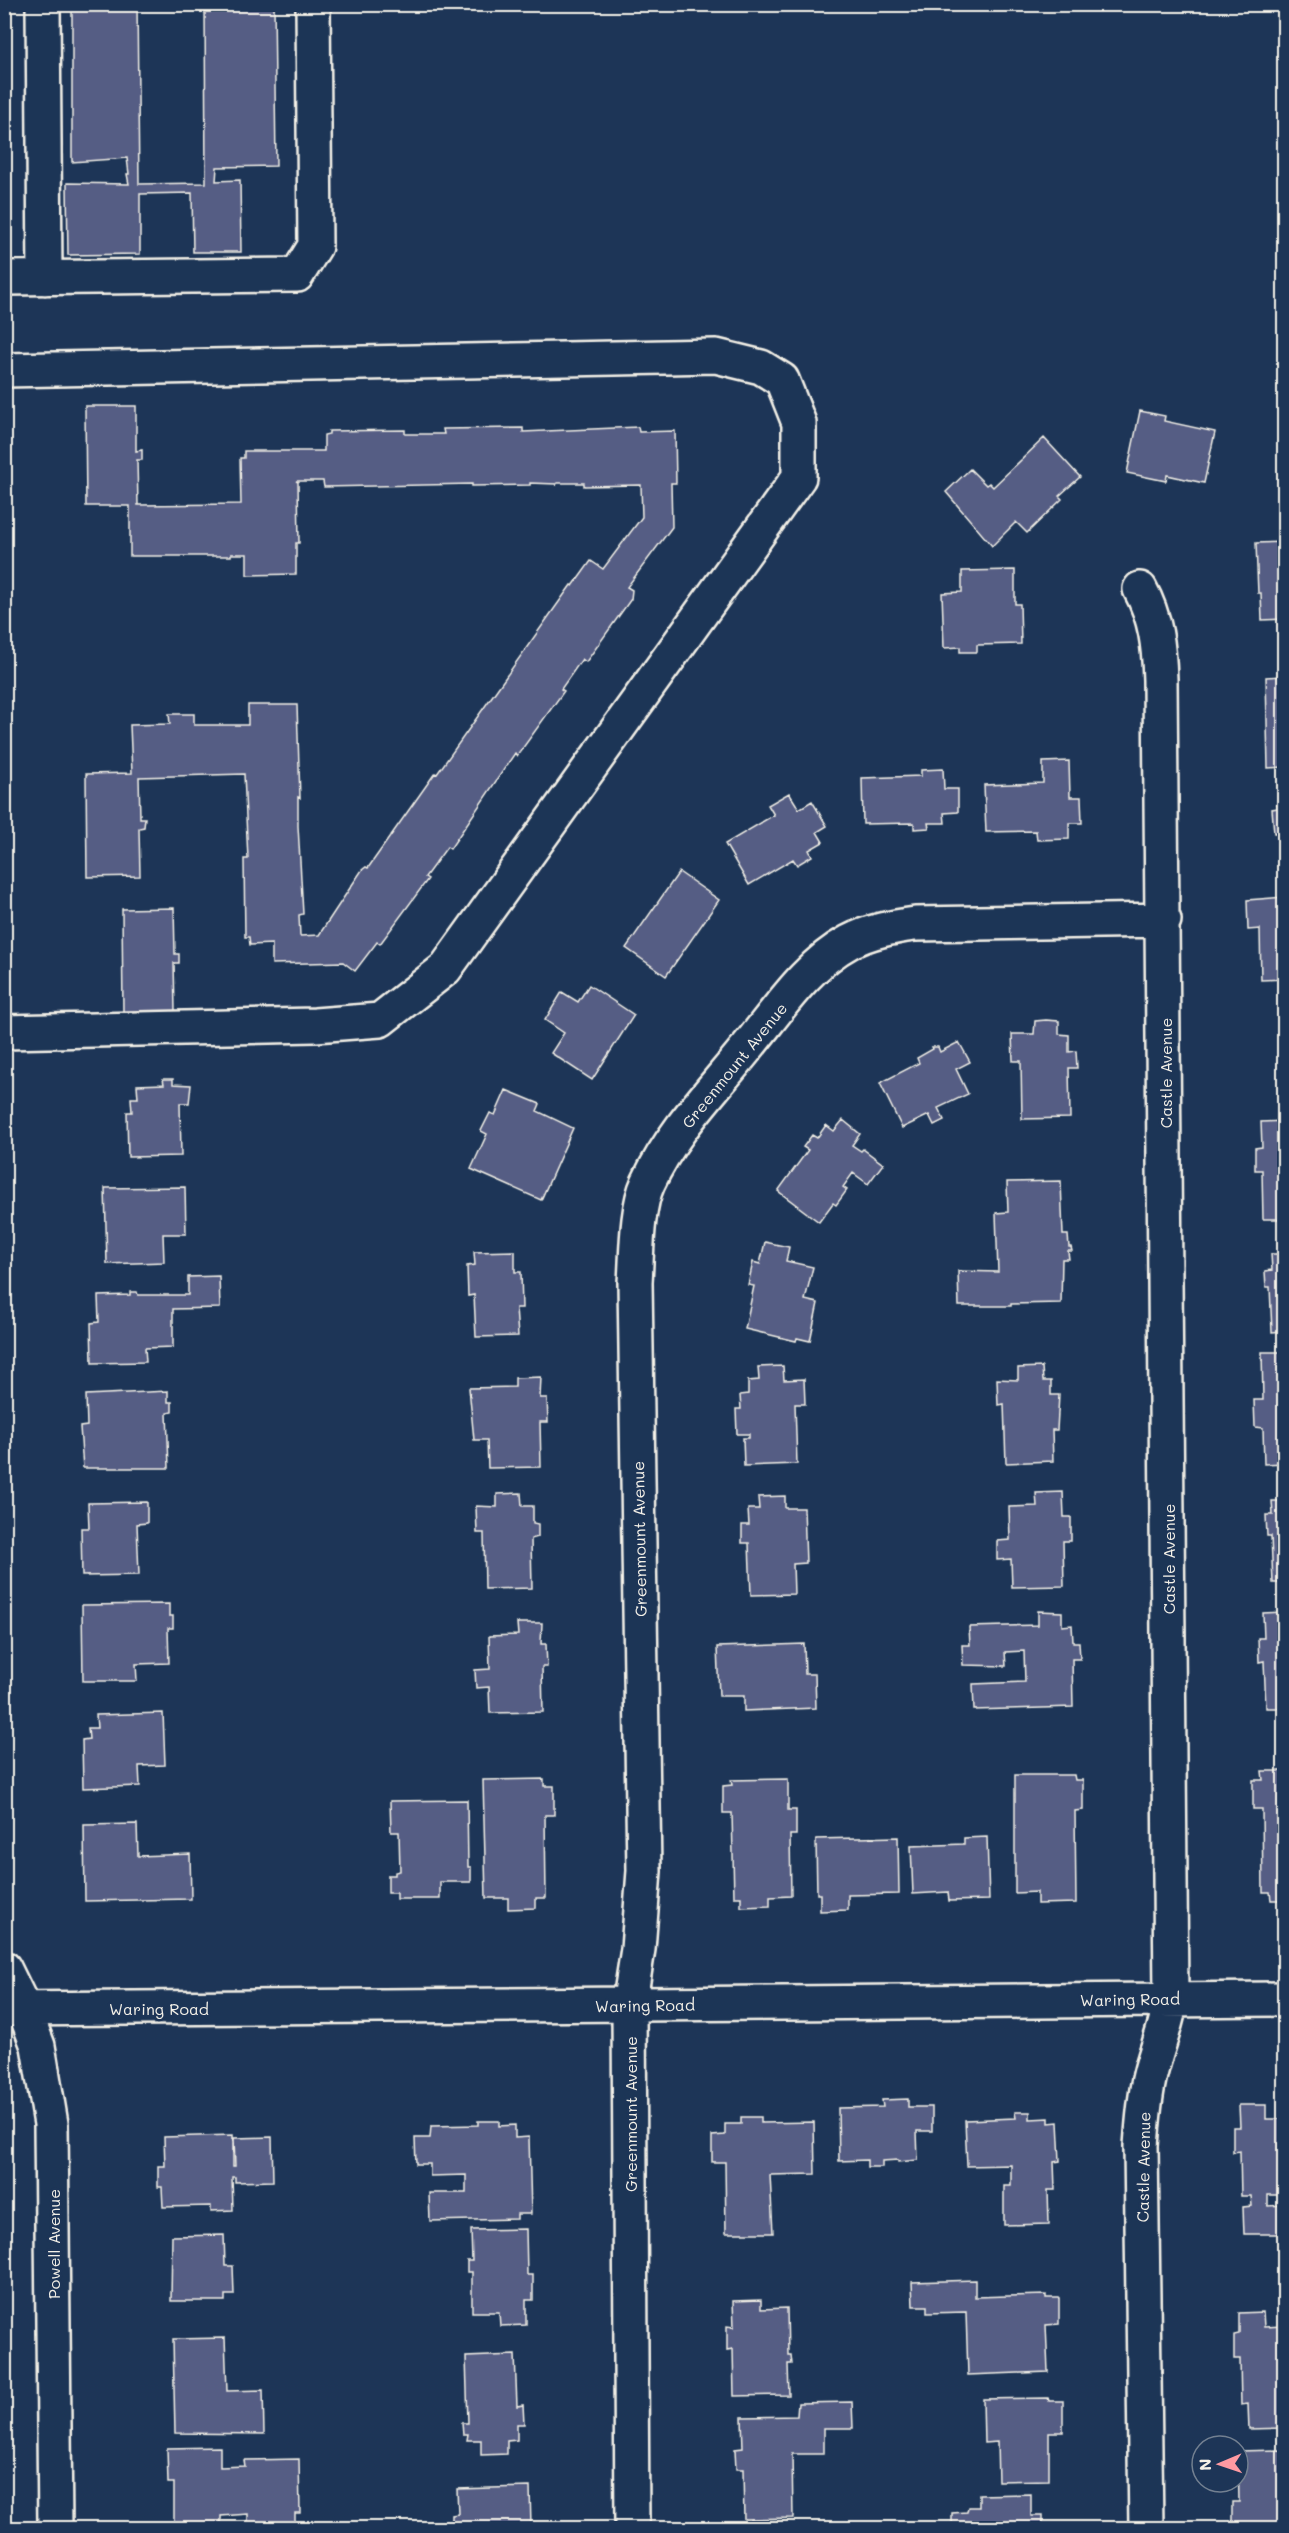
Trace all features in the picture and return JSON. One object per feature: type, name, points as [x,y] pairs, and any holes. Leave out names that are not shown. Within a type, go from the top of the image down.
[{"type":"street","points":[[43,4],[45,278]]},
{"type":"street","points":[[4,279],[297,275],[315,246],[313,4]]},
{"type":"street","points":[[4,370],[716,356],[761,368],[782,380],[799,423],[799,477],[446,969],[380,1020],[315,1025],[4,1032]]},
{"type":"street","name":"Castle Avenue","points":[[1140,589],[1149,605],[1160,652],[1164,920],[1171,1998],[1168,2021],[1150,2075],[1144,2108],[1141,2146],[1146,2529]]},
{"type":"street","name":"Greenmount Avenue","points":[[632,2529],[629,2006],[638,1949],[644,1871],[635,1282],[638,1231],[647,1185],[685,1124],[801,982],[824,960],[849,942],[879,930],[915,924],[1164,920]]},
{"type":"street","name":"Powell Avenue","points":[[4,1968],[14,2009],[38,2046],[51,2124],[55,2529]]},
{"type":"street","name":"Waring Road","points":[[14,2009],[629,2006],[1171,1998],[1284,1999]]},
{"type":"building","points":[[72,4],[137,4],[139,184],[206,183],[205,4],[274,4],[276,166],[217,167],[216,181],[240,180],[241,252],[193,252],[192,193],[140,194],[140,254],[68,255],[67,183],[129,184],[127,158],[72,162]]},
{"type":"building","points":[[85,406],[136,406],[136,451],[142,450],[142,460],[137,460],[138,505],[241,504],[240,458],[244,458],[244,451],[324,451],[324,435],[329,434],[329,431],[405,430],[405,434],[444,434],[443,429],[523,428],[523,432],[638,427],[639,432],[675,431],[676,483],[671,483],[672,527],[627,587],[632,590],[631,599],[586,662],[582,659],[561,689],[564,691],[517,756],[515,753],[450,849],[447,847],[425,877],[428,879],[380,944],[377,942],[355,971],[343,962],[272,964],[272,944],[250,945],[249,937],[245,937],[244,859],[248,859],[244,774],[139,777],[140,818],[145,818],[144,827],[139,828],[140,876],[87,877],[86,774],[132,773],[130,725],[170,724],[169,714],[194,714],[194,725],[248,725],[248,705],[297,705],[300,798],[298,797],[298,826],[303,914],[299,915],[300,936],[319,935],[362,870],[368,868],[435,773],[437,774],[571,585],[573,586],[591,561],[603,569],[642,517],[641,485],[584,486],[584,483],[557,483],[556,486],[556,484],[530,483],[530,485],[324,487],[323,481],[296,481],[298,482],[299,543],[296,543],[296,574],[247,575],[247,554],[130,556],[130,506],[86,506]]},
{"type":"building","points":[[1140,411],[1165,416],[1164,421],[1215,432],[1204,483],[1167,475],[1166,481],[1127,473]]},
{"type":"building","points":[[1044,438],[1080,477],[1059,496],[1062,499],[1027,533],[1016,522],[992,546],[946,492],[970,469],[986,485],[989,483],[993,487]]},
{"type":"building","points":[[1284,542],[1284,619],[1262,620],[1261,593],[1258,593],[1256,543]]},
{"type":"building","points":[[1015,570],[1015,604],[1020,604],[1021,644],[977,645],[977,652],[960,652],[960,647],[944,648],[942,593],[962,592],[962,571]]},
{"type":"building","points":[[1284,676],[1284,767],[1268,768],[1266,677]]},
{"type":"building","points":[[1069,761],[1070,797],[1081,797],[1082,823],[1069,823],[1069,839],[1037,840],[1036,831],[986,832],[984,785],[1043,783],[1043,762]]},
{"type":"building","points":[[943,769],[944,789],[958,789],[958,812],[944,813],[945,823],[928,823],[929,828],[914,829],[914,823],[863,824],[862,778],[921,776],[921,770]]},
{"type":"building","points":[[789,793],[799,809],[812,801],[827,826],[817,832],[823,842],[809,850],[812,856],[797,865],[793,859],[749,885],[725,844],[774,815],[768,805]]},
{"type":"building","points":[[1277,805],[1284,805],[1284,872],[1280,872],[1278,833],[1274,833],[1272,809],[1278,808]]},
{"type":"building","points":[[679,872],[719,900],[666,976],[626,948]]},
{"type":"building","points":[[1284,897],[1284,979],[1261,980],[1260,929],[1248,930],[1247,900]]},
{"type":"building","points":[[174,908],[175,954],[179,954],[179,963],[174,963],[175,1011],[123,1012],[122,909]]},
{"type":"building","points":[[589,985],[634,1015],[592,1080],[551,1053],[564,1033],[545,1020],[562,992],[578,1002]]},
{"type":"building","points":[[1035,1021],[1059,1021],[1059,1034],[1069,1035],[1069,1052],[1076,1051],[1077,1068],[1069,1068],[1070,1118],[1022,1119],[1021,1061],[1013,1061],[1012,1034],[1034,1034]]},
{"type":"building","points":[[959,1042],[970,1062],[956,1069],[968,1094],[938,1108],[944,1120],[934,1125],[929,1115],[902,1128],[880,1083],[919,1063],[917,1058],[933,1049],[932,1047],[938,1047],[940,1052]]},
{"type":"building","points":[[163,1079],[173,1079],[173,1084],[191,1085],[189,1103],[180,1103],[181,1156],[128,1157],[127,1112],[132,1112],[131,1098],[138,1098],[137,1085],[164,1084]]},
{"type":"building","points":[[506,1090],[540,1104],[537,1111],[573,1128],[541,1200],[471,1169],[487,1134],[481,1131],[490,1113],[495,1115]]},
{"type":"building","points":[[843,1120],[860,1134],[852,1145],[861,1151],[863,1149],[883,1164],[868,1184],[853,1173],[843,1187],[847,1190],[836,1205],[833,1203],[819,1222],[778,1191],[808,1150],[803,1147],[812,1135],[817,1138],[826,1125],[834,1131]]},
{"type":"building","points":[[1284,1121],[1284,1219],[1263,1219],[1262,1170],[1255,1170],[1255,1148],[1262,1147],[1261,1122]]},
{"type":"building","points":[[1061,1181],[1063,1235],[1068,1235],[1069,1247],[1072,1251],[1068,1251],[1069,1259],[1062,1259],[1061,1303],[959,1306],[958,1271],[998,1272],[996,1213],[1008,1212],[1007,1182]]},
{"type":"building","points":[[185,1187],[186,1234],[163,1234],[164,1262],[107,1264],[105,1188]]},
{"type":"building","points":[[765,1242],[789,1247],[786,1261],[813,1267],[805,1300],[818,1303],[810,1341],[797,1338],[796,1341],[745,1329],[754,1286],[748,1285],[753,1262],[760,1264]]},
{"type":"building","points":[[1281,1244],[1284,1244],[1284,1331],[1272,1332],[1270,1287],[1266,1287],[1265,1271],[1272,1270],[1271,1254],[1282,1254]]},
{"type":"building","points":[[515,1251],[515,1272],[521,1272],[522,1308],[516,1308],[518,1336],[476,1337],[474,1295],[468,1296],[467,1266],[475,1265],[474,1252]]},
{"type":"building","points":[[219,1276],[220,1308],[173,1309],[173,1347],[145,1348],[146,1362],[92,1363],[91,1323],[99,1322],[98,1296],[130,1295],[130,1292],[137,1292],[138,1295],[188,1295],[188,1277]]},
{"type":"building","points":[[1262,1352],[1284,1352],[1284,1463],[1264,1464],[1263,1428],[1255,1427],[1254,1400],[1263,1400]]},
{"type":"building","points":[[783,1366],[784,1380],[804,1379],[805,1404],[795,1404],[797,1464],[744,1466],[743,1438],[749,1438],[749,1434],[737,1434],[736,1409],[741,1409],[740,1395],[748,1394],[748,1381],[759,1380],[758,1367]]},
{"type":"building","points":[[1042,1367],[1043,1381],[1051,1381],[1051,1395],[1059,1395],[1057,1430],[1052,1430],[1053,1461],[1006,1463],[1004,1404],[998,1405],[997,1379],[1018,1380],[1018,1368]]},
{"type":"building","points":[[541,1377],[540,1398],[547,1398],[548,1422],[540,1422],[541,1467],[488,1468],[487,1440],[474,1440],[469,1388],[515,1387],[515,1378]]},
{"type":"building","points":[[168,1391],[168,1402],[172,1402],[172,1412],[167,1413],[169,1468],[83,1468],[80,1427],[87,1426],[86,1395]]},
{"type":"building","points":[[1063,1492],[1064,1517],[1071,1517],[1071,1541],[1063,1541],[1064,1586],[1012,1587],[1011,1559],[997,1560],[997,1541],[1010,1540],[1009,1507],[1037,1506],[1036,1493]]},
{"type":"building","points":[[521,1493],[522,1506],[533,1506],[533,1523],[538,1524],[538,1537],[531,1539],[532,1588],[485,1589],[484,1533],[477,1533],[476,1506],[497,1507],[497,1494]]},
{"type":"building","points":[[785,1496],[785,1508],[804,1508],[806,1563],[793,1564],[794,1594],[751,1595],[749,1543],[742,1543],[742,1525],[749,1525],[748,1509],[759,1509],[758,1497]]},
{"type":"building","points":[[1272,1501],[1284,1501],[1284,1583],[1273,1583],[1271,1536],[1267,1536],[1266,1515],[1273,1515]]},
{"type":"building","points":[[147,1502],[147,1523],[137,1524],[139,1575],[82,1576],[81,1528],[89,1528],[88,1503]]},
{"type":"building","points":[[169,1604],[169,1616],[173,1616],[173,1628],[168,1628],[169,1663],[136,1664],[137,1681],[83,1681],[82,1605]]},
{"type":"building","points":[[1038,1611],[1062,1612],[1062,1626],[1072,1625],[1073,1642],[1079,1642],[1080,1659],[1072,1659],[1073,1707],[974,1710],[973,1684],[1025,1682],[1024,1651],[1005,1652],[1006,1666],[963,1665],[962,1645],[970,1645],[969,1627],[1038,1625]]},
{"type":"building","points":[[1284,1612],[1284,1708],[1266,1708],[1264,1661],[1259,1662],[1258,1638],[1264,1638],[1263,1613]]},
{"type":"building","points":[[517,1623],[542,1623],[541,1644],[546,1644],[547,1667],[542,1667],[543,1712],[490,1713],[489,1687],[476,1688],[475,1670],[490,1669],[489,1636],[518,1635]]},
{"type":"building","points":[[804,1644],[805,1674],[815,1674],[816,1708],[744,1711],[744,1696],[719,1696],[717,1647]]},
{"type":"building","points":[[163,1713],[165,1765],[139,1766],[140,1786],[83,1788],[82,1740],[89,1739],[88,1728],[97,1728],[96,1715]]},
{"type":"building","points":[[1262,1771],[1284,1771],[1284,1900],[1271,1900],[1270,1892],[1263,1892],[1262,1809],[1253,1809],[1253,1780],[1263,1780]]},
{"type":"building","points":[[1015,1775],[1074,1775],[1075,1780],[1083,1780],[1083,1810],[1075,1811],[1076,1903],[1037,1904],[1037,1892],[1015,1893]]},
{"type":"building","points":[[544,1779],[544,1786],[554,1786],[554,1815],[545,1815],[546,1898],[536,1898],[536,1908],[508,1909],[508,1898],[486,1898],[483,1780]]},
{"type":"building","points":[[788,1779],[788,1810],[796,1810],[796,1835],[790,1835],[791,1896],[770,1897],[770,1906],[741,1907],[741,1897],[734,1897],[732,1813],[723,1813],[723,1786],[732,1785],[731,1780]]},
{"type":"building","points":[[467,1800],[468,1867],[471,1867],[471,1882],[440,1882],[440,1899],[397,1899],[397,1893],[388,1893],[388,1875],[395,1875],[395,1872],[400,1871],[399,1832],[391,1832],[390,1801]]},
{"type":"building","points":[[137,1824],[138,1856],[190,1854],[191,1899],[85,1901],[84,1825]]},
{"type":"building","points":[[898,1837],[899,1894],[848,1895],[848,1910],[820,1911],[820,1894],[817,1894],[816,1839]]},
{"type":"building","points":[[987,1837],[989,1900],[949,1901],[948,1892],[913,1894],[911,1846],[964,1844],[964,1838]]},
{"type":"building","points":[[908,2099],[908,2107],[932,2107],[932,2131],[917,2131],[918,2160],[882,2161],[882,2167],[867,2167],[867,2160],[839,2161],[838,2108],[883,2107],[882,2100]]},
{"type":"building","points":[[1239,2105],[1266,2105],[1266,2119],[1284,2119],[1284,2195],[1268,2195],[1268,2206],[1284,2205],[1284,2234],[1244,2234],[1243,2207],[1252,2206],[1251,2196],[1241,2196],[1240,2151],[1233,2152],[1233,2127],[1240,2127]]},
{"type":"building","points":[[1015,2112],[1030,2112],[1030,2119],[1049,2118],[1049,2123],[1058,2122],[1060,2161],[1054,2162],[1055,2190],[1048,2190],[1049,2224],[1004,2225],[1004,2186],[1011,2186],[1011,2165],[967,2166],[965,2120],[1016,2118]]},
{"type":"building","points":[[741,2117],[761,2117],[761,2123],[814,2122],[815,2174],[770,2175],[773,2233],[726,2233],[725,2162],[712,2162],[712,2136],[725,2135],[725,2124],[741,2124]]},
{"type":"building","points":[[478,2121],[499,2121],[499,2126],[515,2125],[515,2138],[529,2137],[531,2214],[517,2214],[517,2219],[430,2221],[429,2193],[466,2193],[466,2175],[430,2176],[430,2164],[416,2164],[415,2138],[430,2138],[431,2126],[478,2125]]},
{"type":"building","points":[[233,2135],[233,2166],[235,2166],[234,2138],[272,2137],[273,2181],[235,2182],[235,2177],[232,2177],[233,2210],[211,2211],[211,2206],[163,2207],[162,2187],[158,2187],[158,2166],[165,2166],[164,2137]]},
{"type":"building","points":[[526,2229],[527,2275],[533,2275],[533,2300],[526,2300],[526,2325],[500,2326],[499,2312],[472,2312],[472,2272],[467,2272],[467,2261],[472,2261],[471,2230]]},
{"type":"building","points":[[224,2235],[225,2266],[233,2266],[234,2295],[225,2295],[225,2301],[171,2301],[172,2236]]},
{"type":"building","points":[[975,2280],[975,2297],[1046,2295],[1046,2298],[1059,2298],[1059,2324],[1046,2325],[1048,2372],[968,2375],[966,2312],[927,2313],[927,2306],[913,2306],[912,2282]]},
{"type":"building","points":[[761,2300],[761,2309],[787,2308],[788,2355],[791,2355],[792,2364],[788,2364],[789,2395],[734,2396],[733,2349],[727,2350],[727,2326],[734,2327],[733,2301]]},
{"type":"building","points":[[1263,2312],[1264,2327],[1284,2326],[1284,2428],[1249,2429],[1248,2404],[1241,2405],[1240,2359],[1234,2359],[1234,2335],[1239,2334],[1239,2313]]},
{"type":"building","points":[[225,2338],[227,2391],[263,2390],[264,2434],[175,2433],[173,2339]]},
{"type":"building","points":[[515,2355],[517,2406],[523,2405],[524,2424],[517,2424],[517,2440],[507,2441],[507,2454],[481,2455],[481,2440],[467,2440],[468,2434],[463,2434],[462,2423],[468,2423],[466,2357]]},
{"type":"building","points":[[1048,2398],[1049,2401],[1063,2401],[1063,2432],[1049,2432],[1049,2480],[998,2481],[997,2442],[984,2443],[983,2399]]},
{"type":"building","points":[[852,2402],[853,2428],[824,2428],[824,2454],[792,2454],[793,2518],[744,2519],[743,2469],[736,2469],[735,2449],[743,2448],[742,2417],[797,2416],[798,2403]]},
{"type":"building","points":[[220,2447],[220,2467],[245,2466],[244,2460],[299,2459],[300,2513],[295,2513],[295,2528],[248,2528],[248,2514],[221,2516],[221,2528],[174,2528],[174,2483],[168,2483],[167,2448]]},
{"type":"building","points":[[1284,2450],[1284,2528],[1239,2528],[1239,2522],[1232,2522],[1232,2502],[1239,2502],[1239,2494],[1250,2494],[1250,2451]]},
{"type":"building","points":[[530,2487],[531,2528],[457,2528],[457,2526],[452,2526],[452,2515],[458,2514],[457,2489]]},
{"type":"building","points":[[1031,2494],[1031,2516],[1043,2516],[1043,2528],[952,2528],[952,2513],[967,2512],[968,2507],[979,2507],[979,2495]]}]
